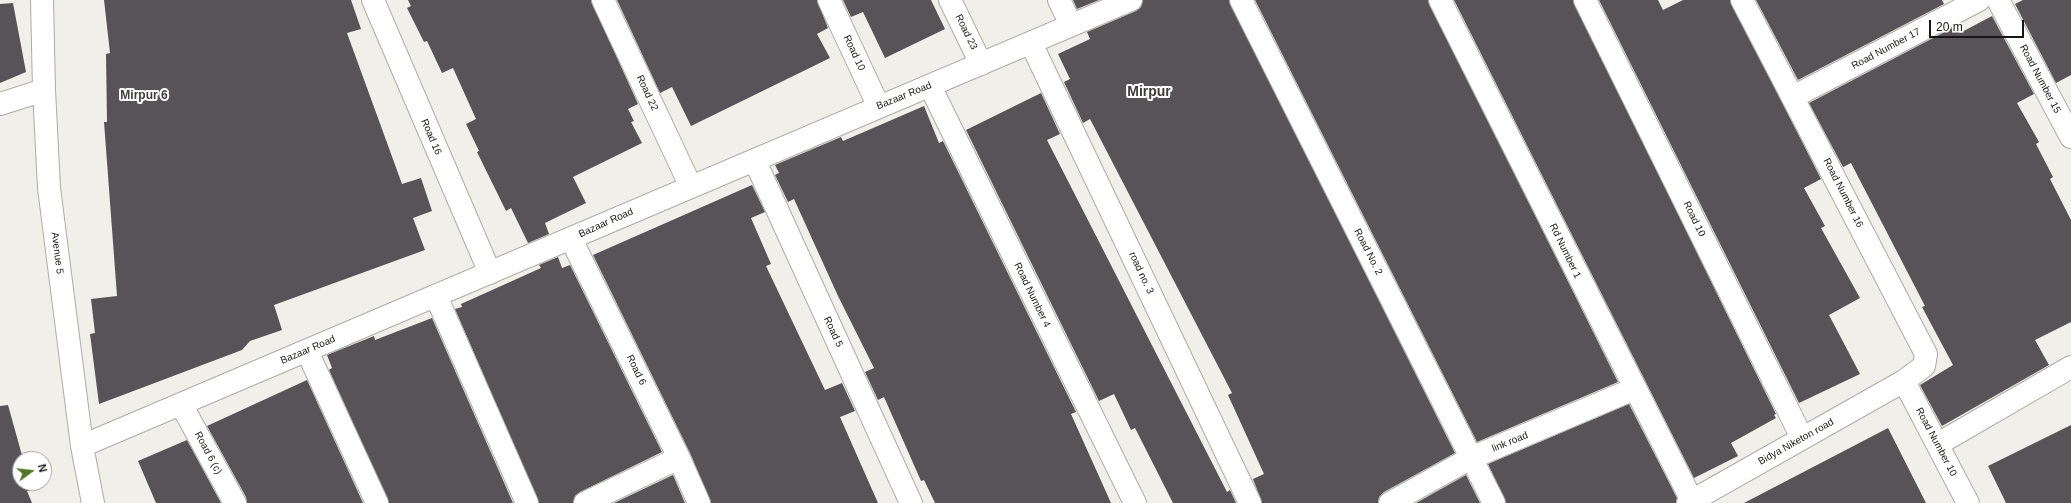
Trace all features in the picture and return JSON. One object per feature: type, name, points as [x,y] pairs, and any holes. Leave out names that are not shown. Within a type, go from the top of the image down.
[{"type":"street","name":"Avenue 5","points":[[42,0],[44,90],[49,188],[82,446],[93,503]]},
{"type":"street","name":"Road 16","points":[[373,0],[490,274]]},
{"type":"street","name":"Road 22","points":[[603,0],[691,187]]},
{"type":"street","name":"Road 10","points":[[829,0],[879,107]]},
{"type":"street","name":"Road 23","points":[[950,0],[981,64]]},
{"type":"street","points":[[1059,0],[1071,25]]},
{"type":"street","name":"Bazaar Road","points":[[82,446],[490,274],[1131,0]]},
{"type":"street","name":"Road No. 2","points":[[1241,0],[1494,503]]},
{"type":"street","name":"Rd Number 1","points":[[1440,0],[1690,502]]},
{"type":"street","name":"Road 10","points":[[1585,0],[1802,438]]},
{"type":"street","name":"Road Number 16","points":[[1742,0],[1926,354],[1924,366],[1904,381]]},
{"type":"street","name":"Road Number 17","points":[[1793,97],[1979,0]]},
{"type":"street","name":"Road Number 15","points":[[1998,0],[2071,137]]},
{"type":"street","name":"road no. 3","points":[[1031,43],[1250,503]]},
{"type":"street","name":"Road Number 4","points":[[930,86],[1135,503]]},
{"type":"street","points":[[0,104],[44,90]]},
{"type":"street","name":"Road 5","points":[[755,161],[910,503]]},
{"type":"street","name":"Road 6","points":[[572,239],[679,458],[699,503]]},
{"type":"street","points":[[436,296],[527,503]]},
{"type":"street","points":[[307,351],[377,503]]},
{"type":"street","points":[[1938,444],[2071,367]]},
{"type":"street","name":"Bidya Niketon road","points":[[1690,502],[1904,381]]},
{"type":"street","name":"Road Number 10","points":[[1904,381],[1968,503]]},
{"type":"street","name":"link road","points":[[1390,503],[1471,458],[1634,389]]},
{"type":"street","name":"Road 6 (c)","points":[[181,404],[234,503]]},
{"type":"street","points":[[585,503],[679,458]]},
{"type":"building","points":[[104,0],[351,0],[361,29],[347,33],[402,184],[421,178],[432,211],[413,218],[425,250],[274,305],[282,330],[250,341],[242,350],[99,404],[90,334],[95,333],[91,299],[117,296],[104,122],[107,122],[106,54],[110,53]]},
{"type":"building","points":[[408,0],[591,0],[638,104],[628,109],[634,121],[631,122],[642,143],[573,177],[586,203],[545,223],[549,234],[528,243],[511,208],[506,211],[477,152],[479,151],[466,124],[476,119],[453,68],[442,73],[427,41],[424,42],[407,8],[411,6]]},
{"type":"building","points":[[617,0],[817,0],[828,28],[817,34],[830,58],[691,126],[672,87],[660,93]]},
{"type":"building","points":[[843,0],[931,0],[945,29],[885,58],[863,12],[851,17]]},
{"type":"building","points":[[1073,0],[1099,0],[1077,9]]},
{"type":"building","points":[[1143,0],[1229,0],[1455,453],[1384,492],[1379,497],[1378,503],[1262,503],[1253,479],[1264,474],[1228,395],[1232,393],[1090,119],[1083,123],[1064,82],[1070,79],[1058,54],[1090,39],[1087,32],[1136,11],[1141,7]]},
{"type":"building","points":[[1255,0],[1428,0],[1618,382],[1477,442]]},
{"type":"building","points":[[1454,0],[1573,0],[1776,414],[1774,415],[1776,418],[1731,443],[1738,456],[1694,478]]},
{"type":"building","points":[[1599,0],[1658,0],[1663,10],[1683,0],[1730,0],[1821,179],[1804,188],[1825,226],[1821,228],[1860,298],[1829,315],[1860,374],[1799,403]]},
{"type":"building","points":[[1756,0],[1942,0],[1944,4],[1798,80]]},
{"type":"building","points":[[2023,0],[2071,0],[2071,75],[2056,83],[2015,4]]},
{"type":"building","points":[[13,3],[26,72],[0,83],[0,4]]},
{"type":"building","points":[[1992,16],[2034,94],[2017,103],[2039,142],[2036,144],[2053,177],[2050,179],[2071,220],[2071,322],[2035,340],[2049,365],[1942,426],[1920,385],[1953,365],[1922,307],[1925,306],[1851,163],[1843,167],[1809,103],[1956,26],[1960,33]]},
{"type":"building","points":[[1041,93],[1060,134],[1047,140],[1227,492],[1230,490],[1236,503],[1173,503],[1135,428],[1131,430],[1114,394],[1099,401],[966,130]]},
{"type":"building","points":[[924,106],[939,143],[943,141],[1076,412],[1071,414],[1111,503],[935,503],[924,480],[921,481],[884,397],[878,400],[865,372],[874,368],[838,296],[794,199],[788,202],[775,175],[779,173],[775,165],[841,137],[843,141]]},
{"type":"building","points":[[752,185],[765,212],[751,218],[771,264],[766,266],[825,390],[842,383],[855,411],[840,417],[878,503],[711,503],[690,453],[593,255]]},
{"type":"building","points":[[558,257],[562,268],[570,265],[662,452],[580,492],[575,496],[573,503],[539,503],[455,309],[462,307],[461,304],[541,268],[539,265]]},
{"type":"building","points":[[432,318],[513,503],[389,503],[329,370],[332,368],[327,355],[374,336],[375,340]]},
{"type":"building","points":[[307,380],[363,503],[247,503],[246,497],[207,426]]},
{"type":"building","points":[[1629,404],[1677,498],[1676,503],[1506,503],[1488,464]]},
{"type":"building","points":[[8,405],[21,451],[12,451],[12,491],[27,491],[32,503],[0,503],[0,406]]},
{"type":"building","points":[[2071,425],[2071,503],[2006,503],[1988,466]]},
{"type":"building","points":[[1888,428],[1926,503],[1744,503]]},
{"type":"building","points":[[187,440],[221,503],[156,503],[138,461]]},
{"type":"building","points":[[673,475],[685,503],[614,503]]},
{"type":"building","points":[[1466,475],[1480,503],[1416,503]]},
{"type":"district","name":"Mirpur","points":[[1149,92]]},
{"type":"district","name":"Mirpur 6","points":[[144,96]]}]
